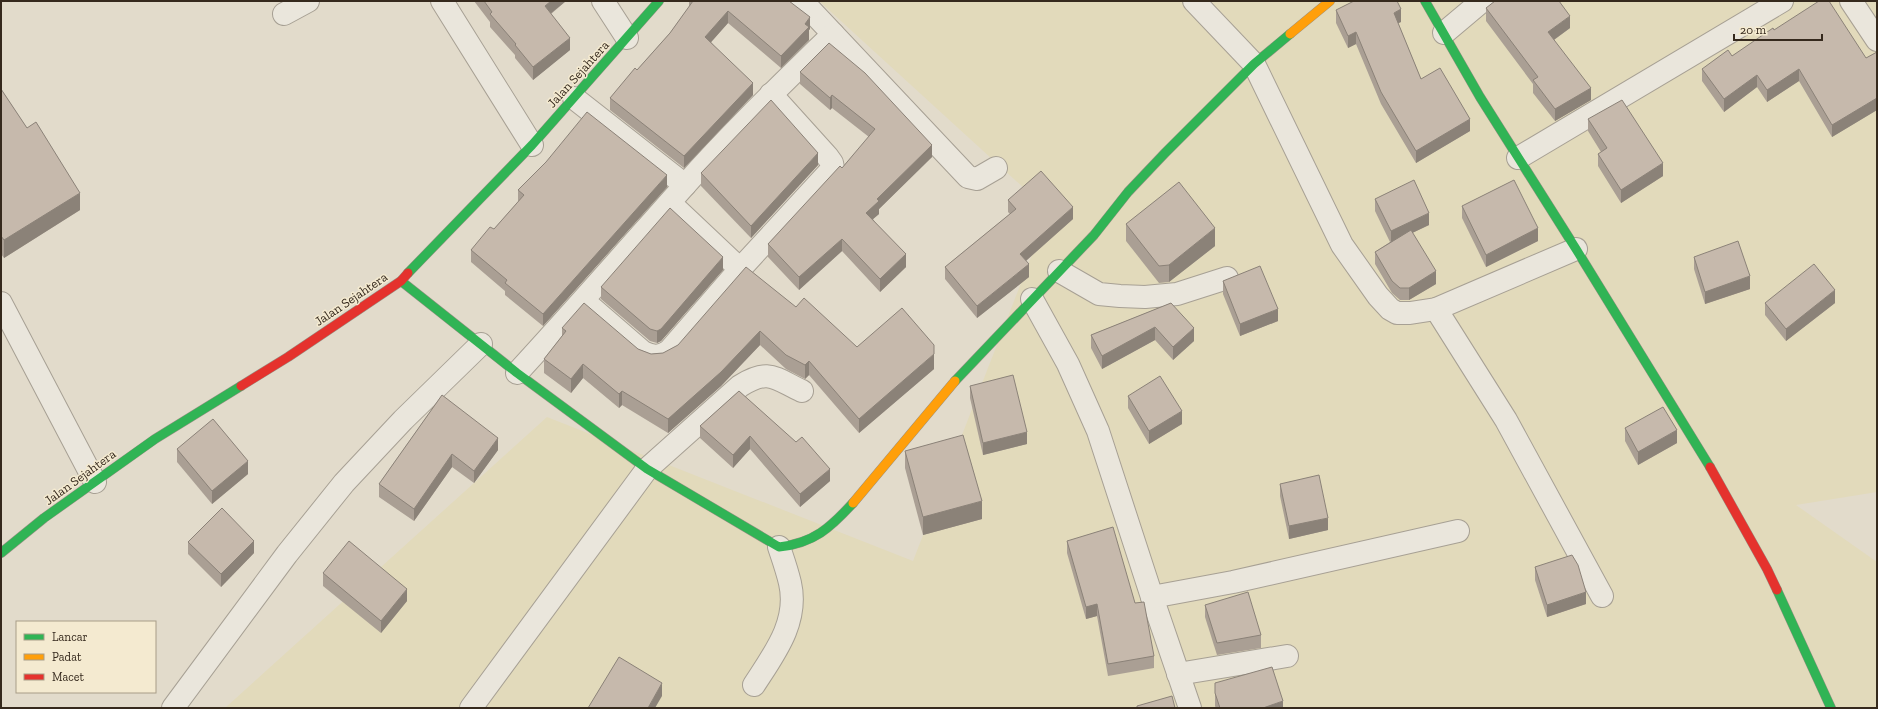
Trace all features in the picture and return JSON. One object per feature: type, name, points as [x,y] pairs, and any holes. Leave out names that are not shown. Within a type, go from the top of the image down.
[{"type":"street","points":[[284,14],[308,1]]},
{"type":"street","points":[[442,1],[532,145]]},
{"type":"street","points":[[603,1],[627,38]]},
{"type":"street","name":"Jalan Sejahtera","points":[[1,553],[44,518],[155,439],[288,357],[401,281],[532,145],[659,1]]},
{"type":"street","points":[[802,1],[968,177],[978,179],[996,168]]},
{"type":"street","points":[[1194,1],[1254,64],[1342,246],[1378,296],[1390,309],[1397,312],[1436,309],[1576,248]]},
{"type":"street","points":[[401,281],[517,373],[647,468],[779,547],[796,545],[819,535],[838,519],[866,489],[951,385],[992,344],[1032,299],[1094,235],[1134,186],[1254,64],[1330,1]]},
{"type":"street","points":[[1425,1],[1480,96],[1576,248],[1706,461],[1763,562],[1831,708]]},
{"type":"street","points":[[1444,33],[1482,1]]},
{"type":"street","points":[[1518,158],[1782,1]]},
{"type":"street","points":[[1851,1],[1877,40]]},
{"type":"street","points":[[517,373],[584,301],[685,185],[771,94],[833,34]]},
{"type":"street","points":[[584,301],[643,352],[650,355],[660,356],[669,351],[740,269],[833,168],[832,163],[827,156],[771,94]]},
{"type":"street","points":[[574,98],[685,185]]},
{"type":"street","points":[[670,204],[740,269]]},
{"type":"street","points":[[1059,271],[1100,294],[1132,296],[1176,294],[1227,278]]},
{"type":"street","points":[[1032,299],[1068,364],[1098,431],[1152,598],[1190,708]]},
{"type":"street","points":[[1,303],[95,482]]},
{"type":"street","points":[[1436,309],[1506,420],[1602,596]]},
{"type":"street","points":[[173,708],[287,554],[344,483],[404,420],[481,344]]},
{"type":"street","points":[[471,708],[647,468],[740,386],[751,379],[766,375],[802,391]]},
{"type":"street","points":[[1152,598],[1241,580],[1458,530]]},
{"type":"street","points":[[754,685],[779,648],[789,622],[792,608],[790,583],[779,547]]},
{"type":"street","points":[[1178,674],[1287,656]]},
{"type":"shaded area","points":[[819,1],[1877,1],[1877,492],[1796,505],[1877,562],[1877,708],[225,708],[547,417],[913,561],[1049,211]]},
{"type":"building","points":[[484,1],[551,1],[545,6],[570,38],[533,67],[515,45],[516,44],[490,14],[492,12]]},
{"type":"building","points":[[693,1],[789,1],[810,17],[805,24],[809,27],[781,56],[728,11],[705,37],[753,83],[684,156],[610,98],[635,68],[637,70],[670,33]]},
{"type":"building","points":[[1354,1],[1397,1],[1401,9],[1394,13],[1421,79],[1440,68],[1470,119],[1416,151],[1381,92],[1356,32],[1348,36],[1336,10]]},
{"type":"building","points":[[1495,1],[1559,1],[1570,16],[1548,32],[1591,88],[1555,109],[1533,80],[1538,77],[1486,8]]},
{"type":"building","points":[[1819,1],[1829,1],[1866,58],[1877,52],[1877,98],[1832,125],[1799,69],[1767,90],[1757,75],[1724,99],[1702,69],[1728,50],[1732,56],[1773,28],[1774,30]]},
{"type":"building","points":[[829,43],[865,73],[932,145],[877,199],[879,201],[866,213],[906,254],[880,279],[842,239],[799,277],[768,244],[840,166],[842,168],[875,129],[832,95],[830,98],[800,72]]},
{"type":"building","points":[[1,89],[27,128],[36,122],[80,193],[4,240],[1,236]]},
{"type":"building","points":[[771,100],[818,153],[751,226],[701,173]]},
{"type":"building","points":[[1622,100],[1663,163],[1621,190],[1598,154],[1607,148],[1588,119]]},
{"type":"building","points":[[587,112],[667,175],[543,314],[505,283],[507,280],[471,250],[490,227],[494,229],[524,195],[518,190],[546,162]]},
{"type":"building","points":[[1041,171],[1073,207],[1020,254],[1029,264],[977,306],[945,267],[1016,209],[1008,200]]},
{"type":"building","points":[[1414,180],[1429,213],[1391,231],[1375,199]]},
{"type":"building","points":[[1514,180],[1538,228],[1486,255],[1462,206]]},
{"type":"building","points":[[1179,182],[1215,228],[1169,265],[1159,266],[1126,224]]},
{"type":"building","points":[[670,208],[723,257],[661,329],[657,331],[650,329],[601,287]]},
{"type":"building","points":[[1411,230],[1436,271],[1409,288],[1400,288],[1392,281],[1375,252]]},
{"type":"building","points":[[1738,241],[1750,276],[1705,292],[1694,257]]},
{"type":"building","points":[[1814,264],[1835,290],[1786,329],[1765,303]]},
{"type":"building","points":[[1260,266],[1278,309],[1240,324],[1223,281]]},
{"type":"building","points":[[746,267],[796,307],[804,298],[857,347],[902,308],[934,345],[934,354],[859,419],[809,361],[805,365],[786,355],[760,331],[721,372],[668,419],[622,391],[619,394],[583,364],[571,379],[544,359],[566,331],[562,328],[584,303],[638,349],[651,354],[663,353],[678,345]]},
{"type":"building","points":[[1171,303],[1194,328],[1173,347],[1155,327],[1102,356],[1091,335]]},
{"type":"building","points":[[1013,375],[1027,432],[983,443],[970,386]]},
{"type":"building","points":[[1160,376],[1182,411],[1149,431],[1128,396]]},
{"type":"building","points":[[739,391],[796,442],[802,437],[830,469],[800,494],[750,436],[733,455],[700,426]]},
{"type":"building","points":[[442,395],[498,438],[474,471],[452,454],[414,509],[379,484]]},
{"type":"building","points":[[1663,407],[1677,430],[1638,452],[1625,428]]},
{"type":"building","points":[[213,419],[248,461],[212,491],[177,449]]},
{"type":"building","points":[[963,435],[982,501],[923,517],[905,451]]},
{"type":"building","points":[[1319,475],[1328,518],[1289,526],[1280,484]]},
{"type":"building","points":[[222,508],[254,541],[221,574],[188,542]]},
{"type":"building","points":[[1113,527],[1135,603],[1144,602],[1154,656],[1108,664],[1097,604],[1086,607],[1067,541]]},
{"type":"building","points":[[349,541],[407,589],[381,621],[323,573]]},
{"type":"building","points":[[1572,555],[1578,565],[1586,592],[1547,605],[1535,567]]},
{"type":"building","points":[[1248,592],[1261,635],[1217,643],[1205,605]]},
{"type":"building","points":[[619,657],[662,683],[648,708],[588,708]]},
{"type":"building","points":[[1272,667],[1283,701],[1263,708],[1220,708],[1215,693],[1215,683]]},
{"type":"building","points":[[1172,696],[1175,708],[1137,708],[1137,706]]},
{"type":"traffic: fast","points":[[408,273],[532,145],[659,1]]},
{"type":"traffic: fast","points":[[1425,1],[1480,97],[1576,249],[1710,467]]},
{"type":"traffic: fast","points":[[955,381],[1094,235],[1128,192],[1165,153],[1254,64],[1290,34]]},
{"type":"traffic: fast","points":[[401,281],[517,373],[647,469],[779,547],[791,545],[812,538],[829,527],[853,503]]},
{"type":"traffic: fast","points":[[1,553],[44,518],[155,439],[241,386]]},
{"type":"traffic: fast","points":[[1777,590],[1831,708]]},
{"type":"traffic: slow","points":[[1290,34],[1330,1]]},
{"type":"traffic: slow","points":[[853,503],[955,381]]},
{"type":"traffic: jam","points":[[241,386],[288,357],[401,281],[408,273]]},
{"type":"traffic: jam","points":[[1710,467],[1767,569],[1777,590]]}]
